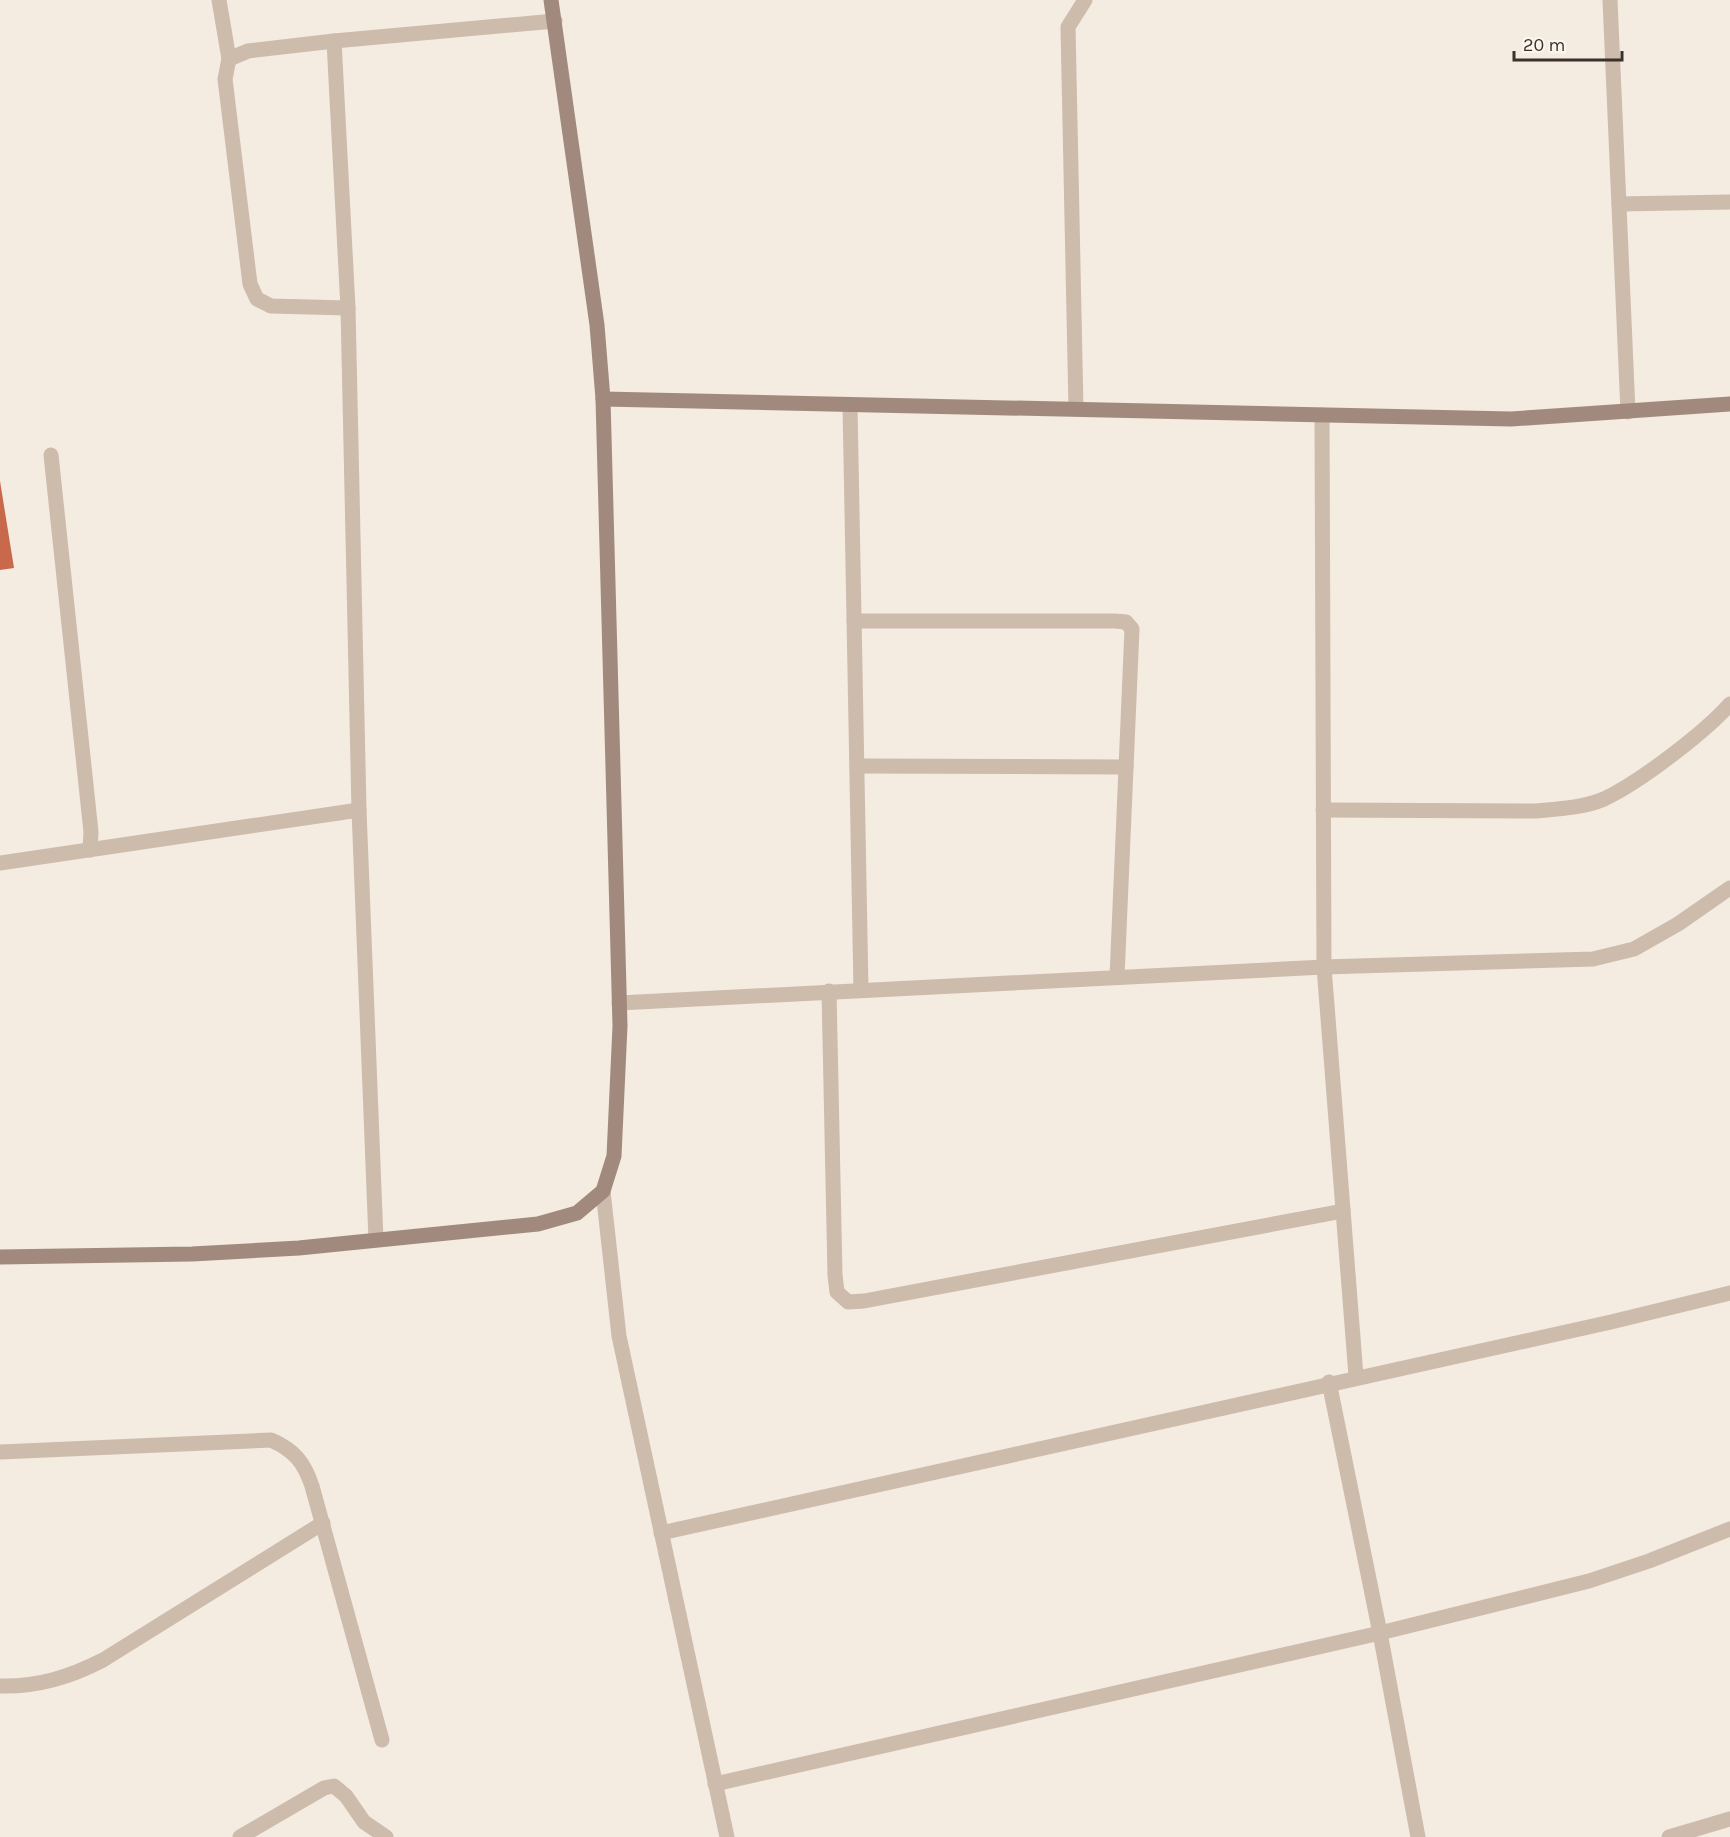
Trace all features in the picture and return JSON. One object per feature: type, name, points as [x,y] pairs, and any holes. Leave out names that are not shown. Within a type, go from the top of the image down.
[{"type":"street","points":[[219,0],[229,59],[225,79],[250,284],[257,299],[271,306],[348,308]]},
{"type":"street","points":[[551,0],[597,325],[603,399],[619,1002],[614,1156],[603,1191],[619,1336],[727,1837]]},
{"type":"street","points":[[1076,410],[1068,27],[1085,0]]},
{"type":"street","points":[[1610,0],[1628,411]]},
{"type":"street","points":[[229,59],[248,51],[555,21]]},
{"type":"street","points":[[334,41],[348,308],[359,810],[376,1240]]},
{"type":"street","points":[[1619,204],[1730,202]]},
{"type":"street","points":[[603,399],[1511,419],[1730,404]]},
{"type":"street","points":[[850,405],[861,990]]},
{"type":"street","points":[[1322,415],[1324,967],[1356,1376]]},
{"type":"street","points":[[51,455],[91,832],[90,850]]},
{"type":"street","points":[[854,621],[1126,622],[1132,629],[1117,977]]},
{"type":"street","points":[[1323,810],[1535,811],[1566,808],[1602,800],[1644,776],[1730,704]]},
{"type":"street","points":[[856,766],[1126,767]]},
{"type":"street","points":[[0,863],[359,810]]},
{"type":"street","points":[[619,1002],[1324,967],[1593,959],[1634,949],[1678,924],[1730,888]]},
{"type":"street","points":[[829,992],[835,1275],[837,1292],[848,1302],[864,1302],[1343,1210]]},
{"type":"street","points":[[0,1257],[192,1254],[299,1248],[538,1224],[577,1213],[603,1191]]},
{"type":"street","points":[[661,1533],[1356,1376],[1611,1322],[1730,1293]]},
{"type":"street","points":[[1329,1382],[1380,1633],[1418,1837]]},
{"type":"street","points":[[0,1452],[271,1440],[290,1448],[305,1465],[382,1740]]},
{"type":"street","points":[[0,1686],[47,1682],[75,1674],[323,1523]]},
{"type":"street","points":[[715,1784],[1380,1633],[1589,1581],[1649,1561],[1730,1529]]},
{"type":"street","points":[[240,1837],[324,1788],[334,1786],[346,1796],[364,1822],[386,1837]]},
{"type":"street","points":[[1669,1837],[1730,1819]]},
{"type":"building","points":[[0,481],[14,568],[0,570]]}]
